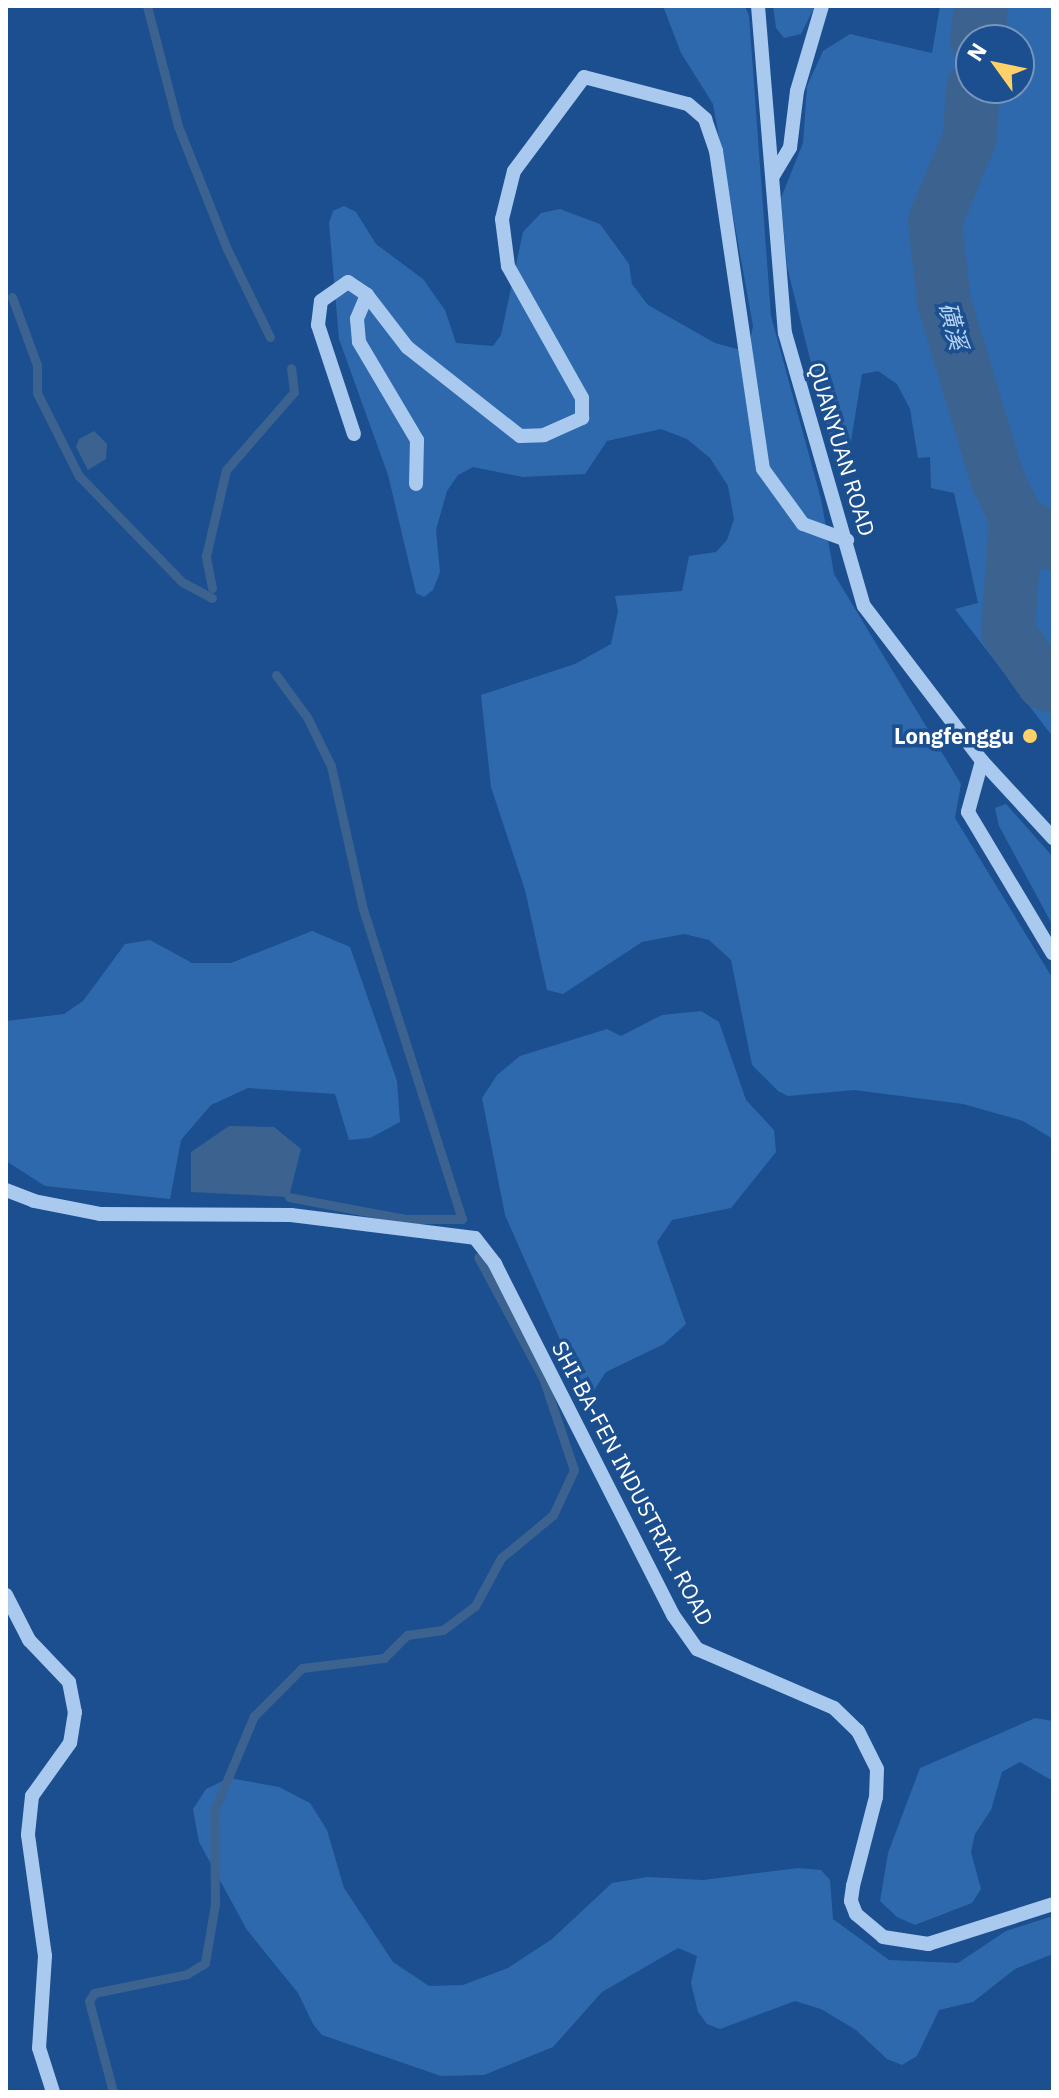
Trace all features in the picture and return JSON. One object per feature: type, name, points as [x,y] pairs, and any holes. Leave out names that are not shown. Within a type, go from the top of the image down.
[{"type":"street","name":"QUANYUAN ROAD","points":[[758,6],[785,333],[864,606],[982,761],[1053,838]]},
{"type":"street","points":[[773,177],[790,148],[797,91],[822,6]]},
{"type":"street","points":[[354,434],[318,325],[321,301],[348,282],[367,295],[407,347],[520,436],[544,435],[582,418],[582,398],[508,266],[502,219],[514,171],[584,77],[688,104],[705,119],[716,151],[763,469],[803,524],[847,540]]},
{"type":"street","points":[[367,295],[357,319],[359,342],[417,440],[416,484]]},
{"type":"street","points":[[982,761],[968,812],[1053,954]]},
{"type":"street","name":"SHI-BA-FEN INDUSTRIAL ROAD","points":[[6,1190],[34,1201],[100,1214],[291,1215],[475,1238],[495,1264],[673,1615],[697,1649],[834,1708],[858,1731],[877,1769],[876,1797],[853,1886],[851,1901],[856,1914],[883,1937],[928,1944],[1053,1904]]},
{"type":"street","points":[[6,1595],[29,1640],[69,1682],[75,1712],[70,1743],[32,1796],[28,1835],[45,1956],[39,2048],[53,2092]]},
{"type":"shaded area","points":[[663,6],[745,6],[749,16],[771,316],[821,499],[834,574],[961,784],[955,818],[1053,979],[1053,1139],[1023,1121],[963,1104],[854,1090],[788,1096],[778,1091],[752,1065],[731,960],[709,940],[684,934],[642,942],[563,994],[547,990],[525,890],[491,787],[481,695],[575,664],[611,644],[618,611],[615,596],[682,591],[689,556],[716,552],[727,540],[734,519],[728,486],[710,458],[687,439],[661,429],[607,441],[585,474],[523,477],[473,467],[458,475],[447,491],[436,530],[440,572],[433,590],[424,597],[416,593],[388,475],[339,339],[329,223],[333,211],[344,206],[356,212],[376,244],[423,279],[445,310],[456,343],[493,346],[501,335],[523,232],[541,213],[560,209],[600,224],[629,264],[632,284],[648,305],[715,343],[737,349],[750,341],[753,326],[713,104],[681,53]]},
{"type":"shaded area","points":[[773,6],[815,6],[801,34],[784,38],[776,28]]},
{"type":"shaded area","points":[[940,6],[1053,6],[1053,737],[955,609],[978,603],[954,493],[931,488],[930,457],[918,458],[910,409],[897,384],[878,371],[862,374],[850,447],[841,450],[831,443],[787,267],[781,198],[803,143],[807,86],[823,51],[850,34],[932,53]]},
{"type":"shaded area","points":[[94,431],[107,444],[106,459],[88,470],[76,447],[79,439]]},
{"type":"shaded area","points":[[1006,804],[1053,857],[1053,926],[999,826],[995,808]]},
{"type":"shaded area","points":[[312,931],[350,947],[397,1081],[400,1122],[370,1138],[349,1140],[335,1094],[248,1088],[211,1105],[181,1140],[170,1199],[45,1186],[6,1161],[6,1021],[64,1014],[83,1001],[125,944],[150,940],[192,963],[231,963]]},
{"type":"shaded area","points":[[701,1011],[719,1022],[746,1100],[774,1130],[776,1152],[731,1208],[672,1220],[657,1242],[686,1324],[664,1344],[606,1372],[587,1401],[505,1215],[482,1098],[497,1075],[520,1056],[607,1029],[621,1036],[662,1015]]},
{"type":"shaded area","points":[[229,1126],[274,1127],[301,1149],[289,1197],[191,1192],[191,1152]]},
{"type":"shaded area","points":[[1035,1718],[1053,1721],[1053,1781],[1020,1762],[1002,1772],[991,1810],[975,1834],[971,1852],[981,1889],[972,1903],[915,1925],[897,1917],[880,1901],[888,1853],[920,1768]]},
{"type":"shaded area","points":[[229,1778],[279,1787],[310,1803],[327,1830],[344,1888],[393,1962],[429,1986],[463,1985],[508,1968],[552,1939],[612,1883],[647,1877],[703,1880],[798,1868],[821,1870],[830,1880],[833,1919],[889,1960],[958,1963],[1006,1931],[1053,1916],[1053,1954],[1015,1969],[973,2002],[939,2010],[917,2056],[902,2065],[887,2059],[856,2030],[821,2009],[795,2001],[720,2029],[707,2024],[698,2012],[691,1983],[697,1956],[678,1948],[602,1992],[553,2047],[484,2075],[441,2076],[322,2035],[313,2024],[298,1993],[247,1930],[199,1842],[193,1809],[206,1789]]},
{"type":"waterway","points":[[147,6],[178,126],[227,249],[270,337]]},
{"type":"waterway","name":"磺溪","points":[[979,24],[981,6]]},
{"type":"waterway","name":"磺溪","points":[[972,104],[970,137],[935,221],[944,302],[997,478],[1016,518],[1053,544]]},
{"type":"waterway","points":[[12,297],[37,365],[37,393],[79,476],[182,582],[212,598]]},
{"type":"waterway","points":[[212,588],[206,556],[226,470],[294,392],[291,368]]},
{"type":"waterway","points":[[1016,518],[1008,632],[1044,683],[1053,686]]},
{"type":"waterway","points":[[276,675],[307,717],[331,766],[363,909],[462,1219],[405,1219],[289,1197]]},
{"type":"waterway","points":[[113,2092],[89,2001],[94,1993],[187,1974],[205,1963],[215,1904],[214,1811],[254,1716],[302,1668],[384,1658],[407,1635],[443,1630],[475,1606],[501,1558],[553,1515],[574,1470],[543,1378],[478,1257]]},
{"type":"place","name":"Longfenggu","points":[[1030,736]]}]
